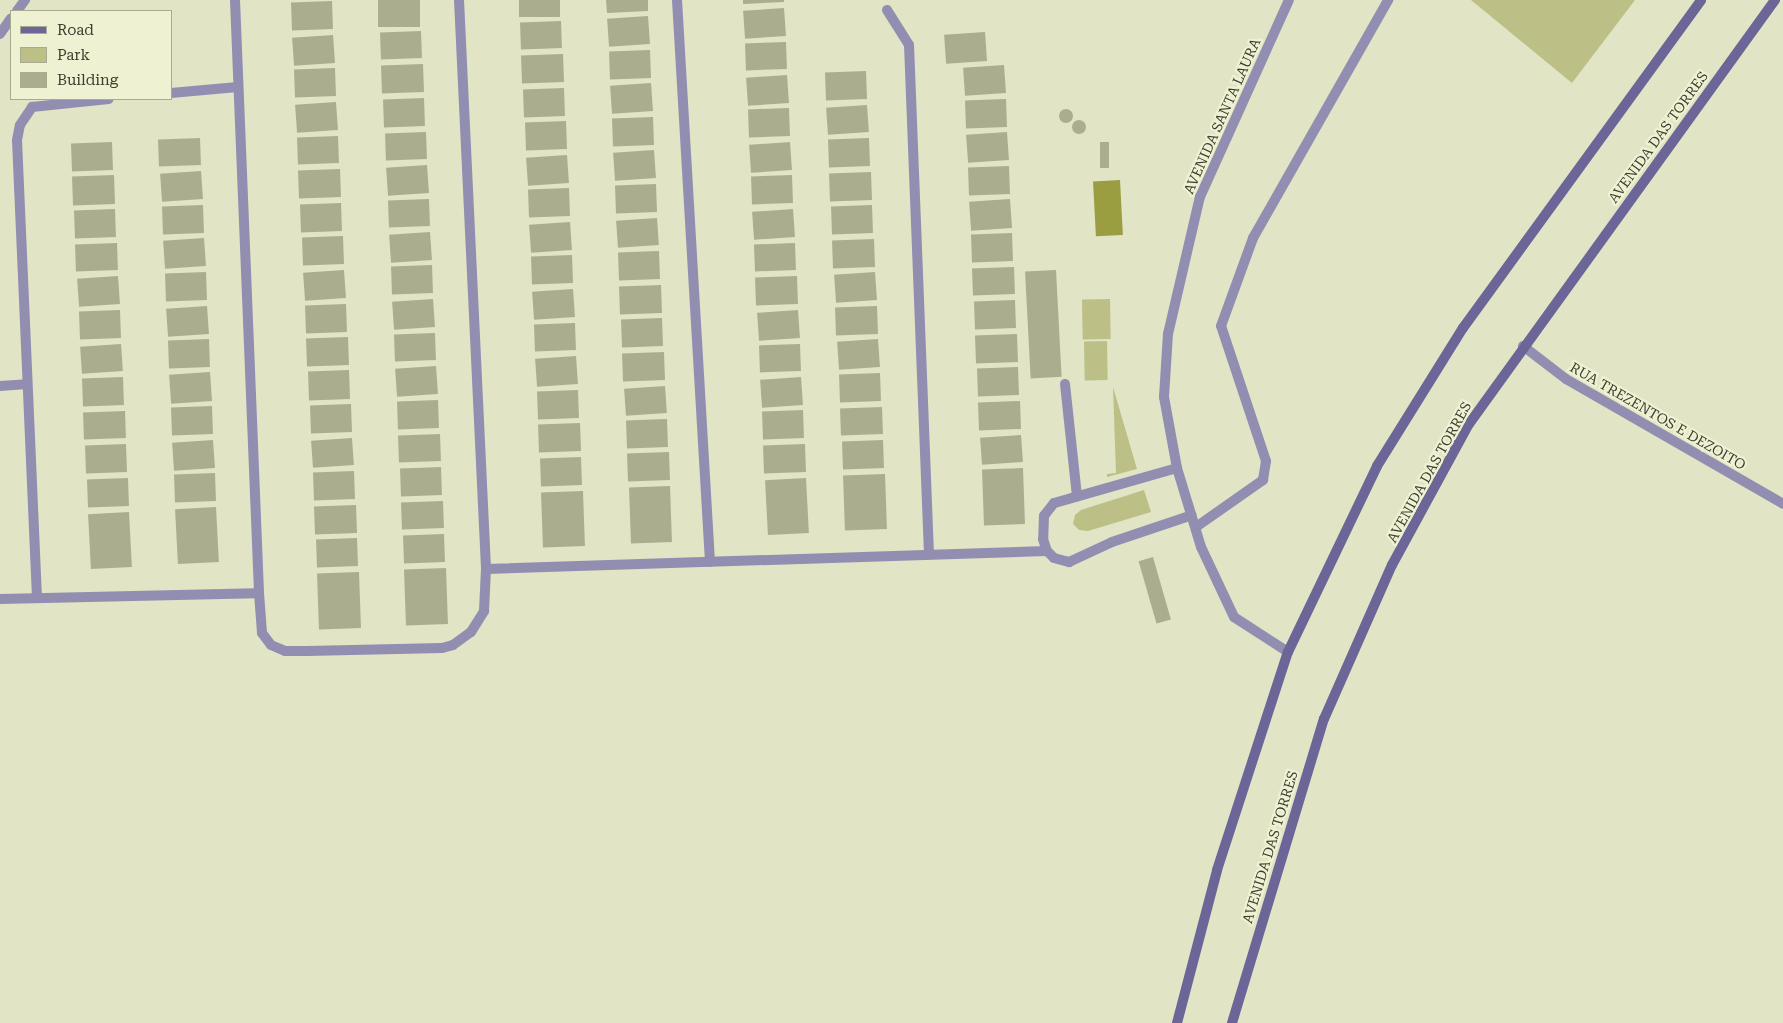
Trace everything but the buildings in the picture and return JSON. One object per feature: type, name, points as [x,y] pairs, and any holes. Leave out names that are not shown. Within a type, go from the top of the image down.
[{"type":"main road","points":[[1177,1023],[1217,870],[1288,652],[1377,466],[1419,394],[1463,328],[1701,0]]},
{"type":"main road","name":"AVENIDA DAS TORRES","points":[[1232,1023],[1288,829],[1324,719],[1392,565],[1469,424],[1523,346],[1775,0]]},
{"type":"street","points":[[235,0],[262,633],[271,645],[285,651],[442,648],[465,639],[484,611],[486,568],[459,0]]},
{"type":"street","points":[[677,0],[710,562]]},
{"type":"street","name":"AVENIDA SANTA LAURA","points":[[1288,652],[1234,617],[1201,547],[1177,468],[1164,397],[1168,334],[1200,197],[1289,0]]},
{"type":"street","points":[[1196,528],[1264,480],[1266,461],[1221,326],[1253,238],[1388,0]]},
{"type":"street","points":[[887,10],[909,45],[929,555]]},
{"type":"street","points":[[0,34],[10,19]]},
{"type":"street","points":[[172,93],[238,87]]},
{"type":"street","points":[[37,598],[16,156],[20,125],[32,107],[99,100]]},
{"type":"street","name":"RUA TREZENTOS E DEZOITO","points":[[1523,346],[1566,379],[1783,504]]},
{"type":"street","points":[[0,386],[27,384]]},
{"type":"street","points":[[1065,384],[1078,496]]},
{"type":"street","points":[[1177,468],[1054,503],[1044,516],[1043,539],[1047,551],[1061,561],[1069,562],[1112,542],[1192,515]]},
{"type":"street","points":[[486,568],[1047,551]]},
{"type":"street","points":[[0,599],[259,593]]},
{"type":"green space","points":[[1471,0],[1635,0],[1572,83]]},
{"type":"green space","points":[[1082,299],[1110,299],[1111,339],[1083,339]]},
{"type":"green space","points":[[1084,341],[1107,341],[1108,380],[1085,380]]},
{"type":"green space","points":[[1113,387],[1137,469],[1107,477],[1107,474],[1116,473]]},
{"type":"green space","points":[[1144,490],[1151,512],[1088,531],[1079,530],[1073,524],[1075,515],[1081,510]]},
{"type":"shaded area","points":[[1120,180],[1123,235],[1096,236],[1093,181]]}]
